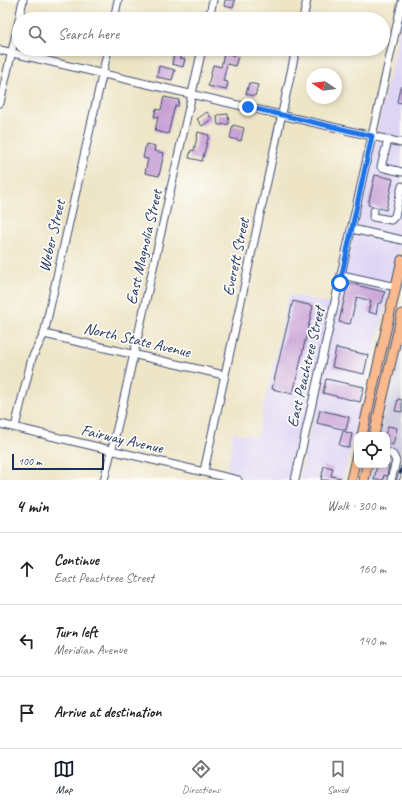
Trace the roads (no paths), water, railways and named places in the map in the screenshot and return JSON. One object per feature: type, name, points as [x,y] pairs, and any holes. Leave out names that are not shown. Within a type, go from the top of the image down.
[{"type":"main road","points":[[363,432],[402,260]]},
{"type":"main road","points":[[375,432],[402,314]]},
{"type":"main road","points":[[387,327],[398,330]]},
{"type":"main road","points":[[351,480],[354,467]]},
{"type":"main road","points":[[364,480],[366,468]]},
{"type":"street","points":[[21,12],[24,0]]},
{"type":"street","points":[[115,12],[118,0]]},
{"type":"street","points":[[210,12],[213,0]]},
{"type":"street","points":[[304,12],[307,0]]},
{"type":"street","name":"East Peachtree Street","points":[[390,56],[402,2]]},
{"type":"street","points":[[0,50],[12,53],[0,103]]},
{"type":"street","points":[[25,56],[402,144]]},
{"type":"street","name":"Weber Street","points":[[15,427],[32,358],[44,334],[106,56]]},
{"type":"street","name":"East Magnolia Street","points":[[104,480],[200,56]]},
{"type":"street","name":"Everett Street","points":[[204,471],[294,56]]},
{"type":"street","name":"East Peachtree Street","points":[[295,480],[390,56]]},
{"type":"street","points":[[388,140],[381,167],[402,172]]},
{"type":"street","points":[[374,212],[373,217],[391,220],[395,216],[402,186]]},
{"type":"street","points":[[352,229],[402,240]]},
{"type":"street","points":[[342,275],[396,287]]},
{"type":"street","name":"North State Avenue","points":[[44,334],[134,353],[224,375]]},
{"type":"street","name":"Fairway Avenue","points":[[0,424],[111,451],[204,471],[227,479],[238,480]]},
{"type":"street","points":[[390,454],[393,455],[396,461],[391,480]]},
{"type":"railway","points":[[398,480],[402,467]]}]
